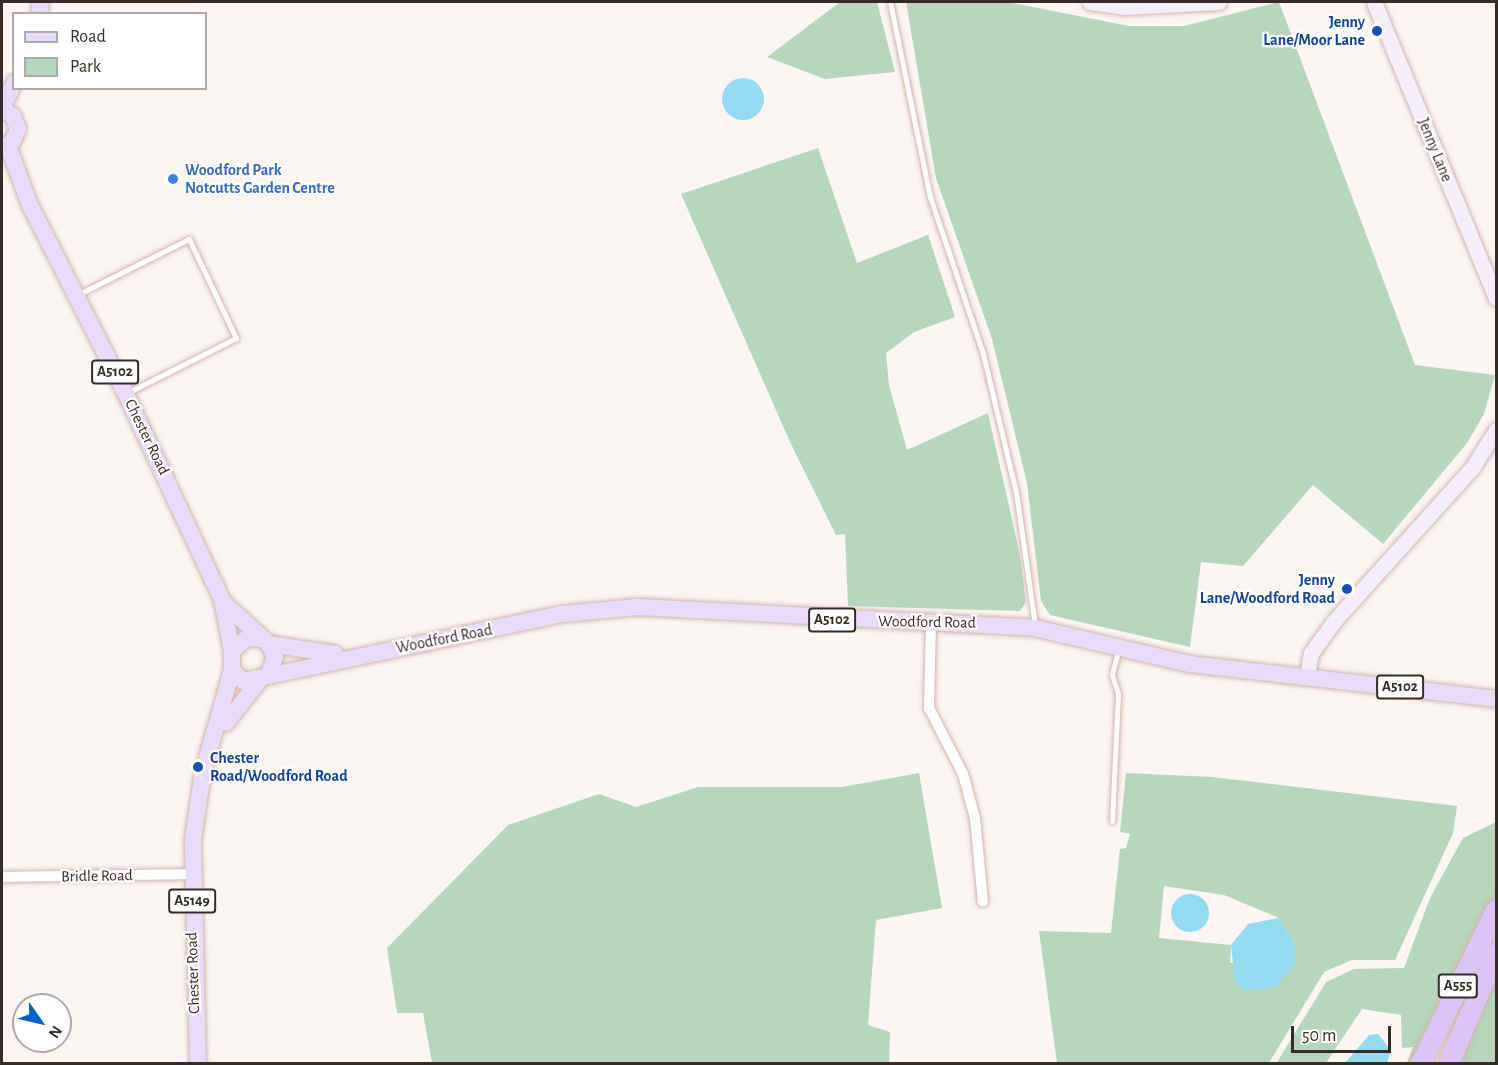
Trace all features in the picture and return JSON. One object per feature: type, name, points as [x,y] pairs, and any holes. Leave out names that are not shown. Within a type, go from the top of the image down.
[{"type":"highway","name":"A555","points":[[1421,1064],[1497,910]]},
{"type":"highway","name":"A555","points":[[1449,1064],[1497,954]]},
{"type":"main road","points":[[5,147],[18,129],[13,116],[2,109],[12,87]]},
{"type":"main road","name":"Chester Road","points":[[5,147],[126,394],[222,600],[232,651]]},
{"type":"main road","name":"Chester Road","points":[[222,600],[265,642]]},
{"type":"main road","name":"Woodford Road","points":[[263,679],[356,655],[603,608],[931,621],[1035,628],[1190,664],[1307,675],[1496,698]]},
{"type":"main road","points":[[241,640],[265,642],[275,664],[263,679],[243,681],[232,670],[232,651],[241,640]]},
{"type":"main road","name":"Woodford Road","points":[[265,642],[356,655]]},
{"type":"main road","name":"Chester Road","points":[[198,1064],[192,874],[197,802],[232,670]]},
{"type":"main road","name":"Chester Road","points":[[215,740],[263,679]]},
{"type":"street","points":[[1090,2],[1124,7],[1219,2]]},
{"type":"street","name":"Jenny Lane","points":[[1374,2],[1497,298]]},
{"type":"street","points":[[1307,675],[1311,653],[1334,621],[1475,465],[1497,430]]},
{"type":"street","points":[[931,621],[929,708],[963,774],[975,818],[983,902]]},
{"type":"street","name":"Bridle Road","points":[[2,877],[192,874]]},
{"type":"lane","points":[[890,2],[930,197],[983,354],[1016,492],[1035,628]]},
{"type":"lane","points":[[76,296],[189,239],[236,338],[126,394]]},
{"type":"lane","points":[[1112,821],[1118,694],[1112,674],[1118,649]]},
{"type":"green space","points":[[840,2],[877,2],[895,72],[825,79],[767,57]]},
{"type":"green space","points":[[906,2],[1007,2],[1129,26],[1184,26],[1279,2],[1415,365],[1495,375],[1484,414],[1467,443],[1383,544],[1313,485],[1243,566],[1201,562],[1190,647],[1050,615],[1041,601],[1027,483],[992,339],[936,178]]},
{"type":"green space","points":[[818,148],[857,263],[928,235],[955,317],[914,332],[886,353],[889,385],[907,450],[988,413],[1020,555],[1026,602],[1020,611],[848,606],[845,534],[836,535],[790,442],[681,194]]},
{"type":"green space","points":[[919,773],[942,908],[876,920],[868,1025],[890,1032],[889,1063],[432,1063],[423,1013],[397,1013],[387,948],[508,825],[599,794],[636,807],[698,787],[842,787]]},
{"type":"green space","points":[[1126,773],[1212,777],[1457,806],[1453,833],[1395,960],[1352,960],[1324,972],[1269,1063],[1057,1063],[1039,931],[1111,933],[1120,849],[1126,848],[1130,834],[1120,832]],"holes":[[[1164,886],[1224,895],[1279,918],[1295,944],[1295,964],[1230,963],[1231,945],[1159,938]]]},
{"type":"green space","points":[[1496,822],[1496,896],[1415,1063],[1407,1063],[1413,1047],[1402,1048],[1401,1015],[1362,1009],[1326,1063],[1276,1064],[1326,982],[1354,969],[1404,968],[1430,898],[1463,838]]},
{"type":"green space","points":[[1496,979],[1496,1063],[1459,1064],[1490,991]]},
{"type":"water","points":[[743,78],[758,84],[764,99],[758,114],[743,120],[728,114],[722,99],[728,84]]},
{"type":"water","points":[[1190,894],[1204,899],[1209,913],[1204,927],[1190,932],[1176,927],[1171,913],[1176,899]]},
{"type":"water","points":[[1279,918],[1295,944],[1295,964],[1276,987],[1246,991],[1235,982],[1231,945],[1248,924]]},
{"type":"water","points":[[1378,1034],[1391,1050],[1387,1063],[1345,1063],[1369,1035]]},
{"type":"place","name":"Jenny Lane/Moor Lane","points":[[1377,31]]},
{"type":"place","name":"Woodford Park Notcutts Garden Centre","points":[[173,179]]},
{"type":"place","name":"Jenny Lane/Woodford Road","points":[[1347,589]]},
{"type":"place","name":"Chester Road/Woodford Road","points":[[198,767]]}]
